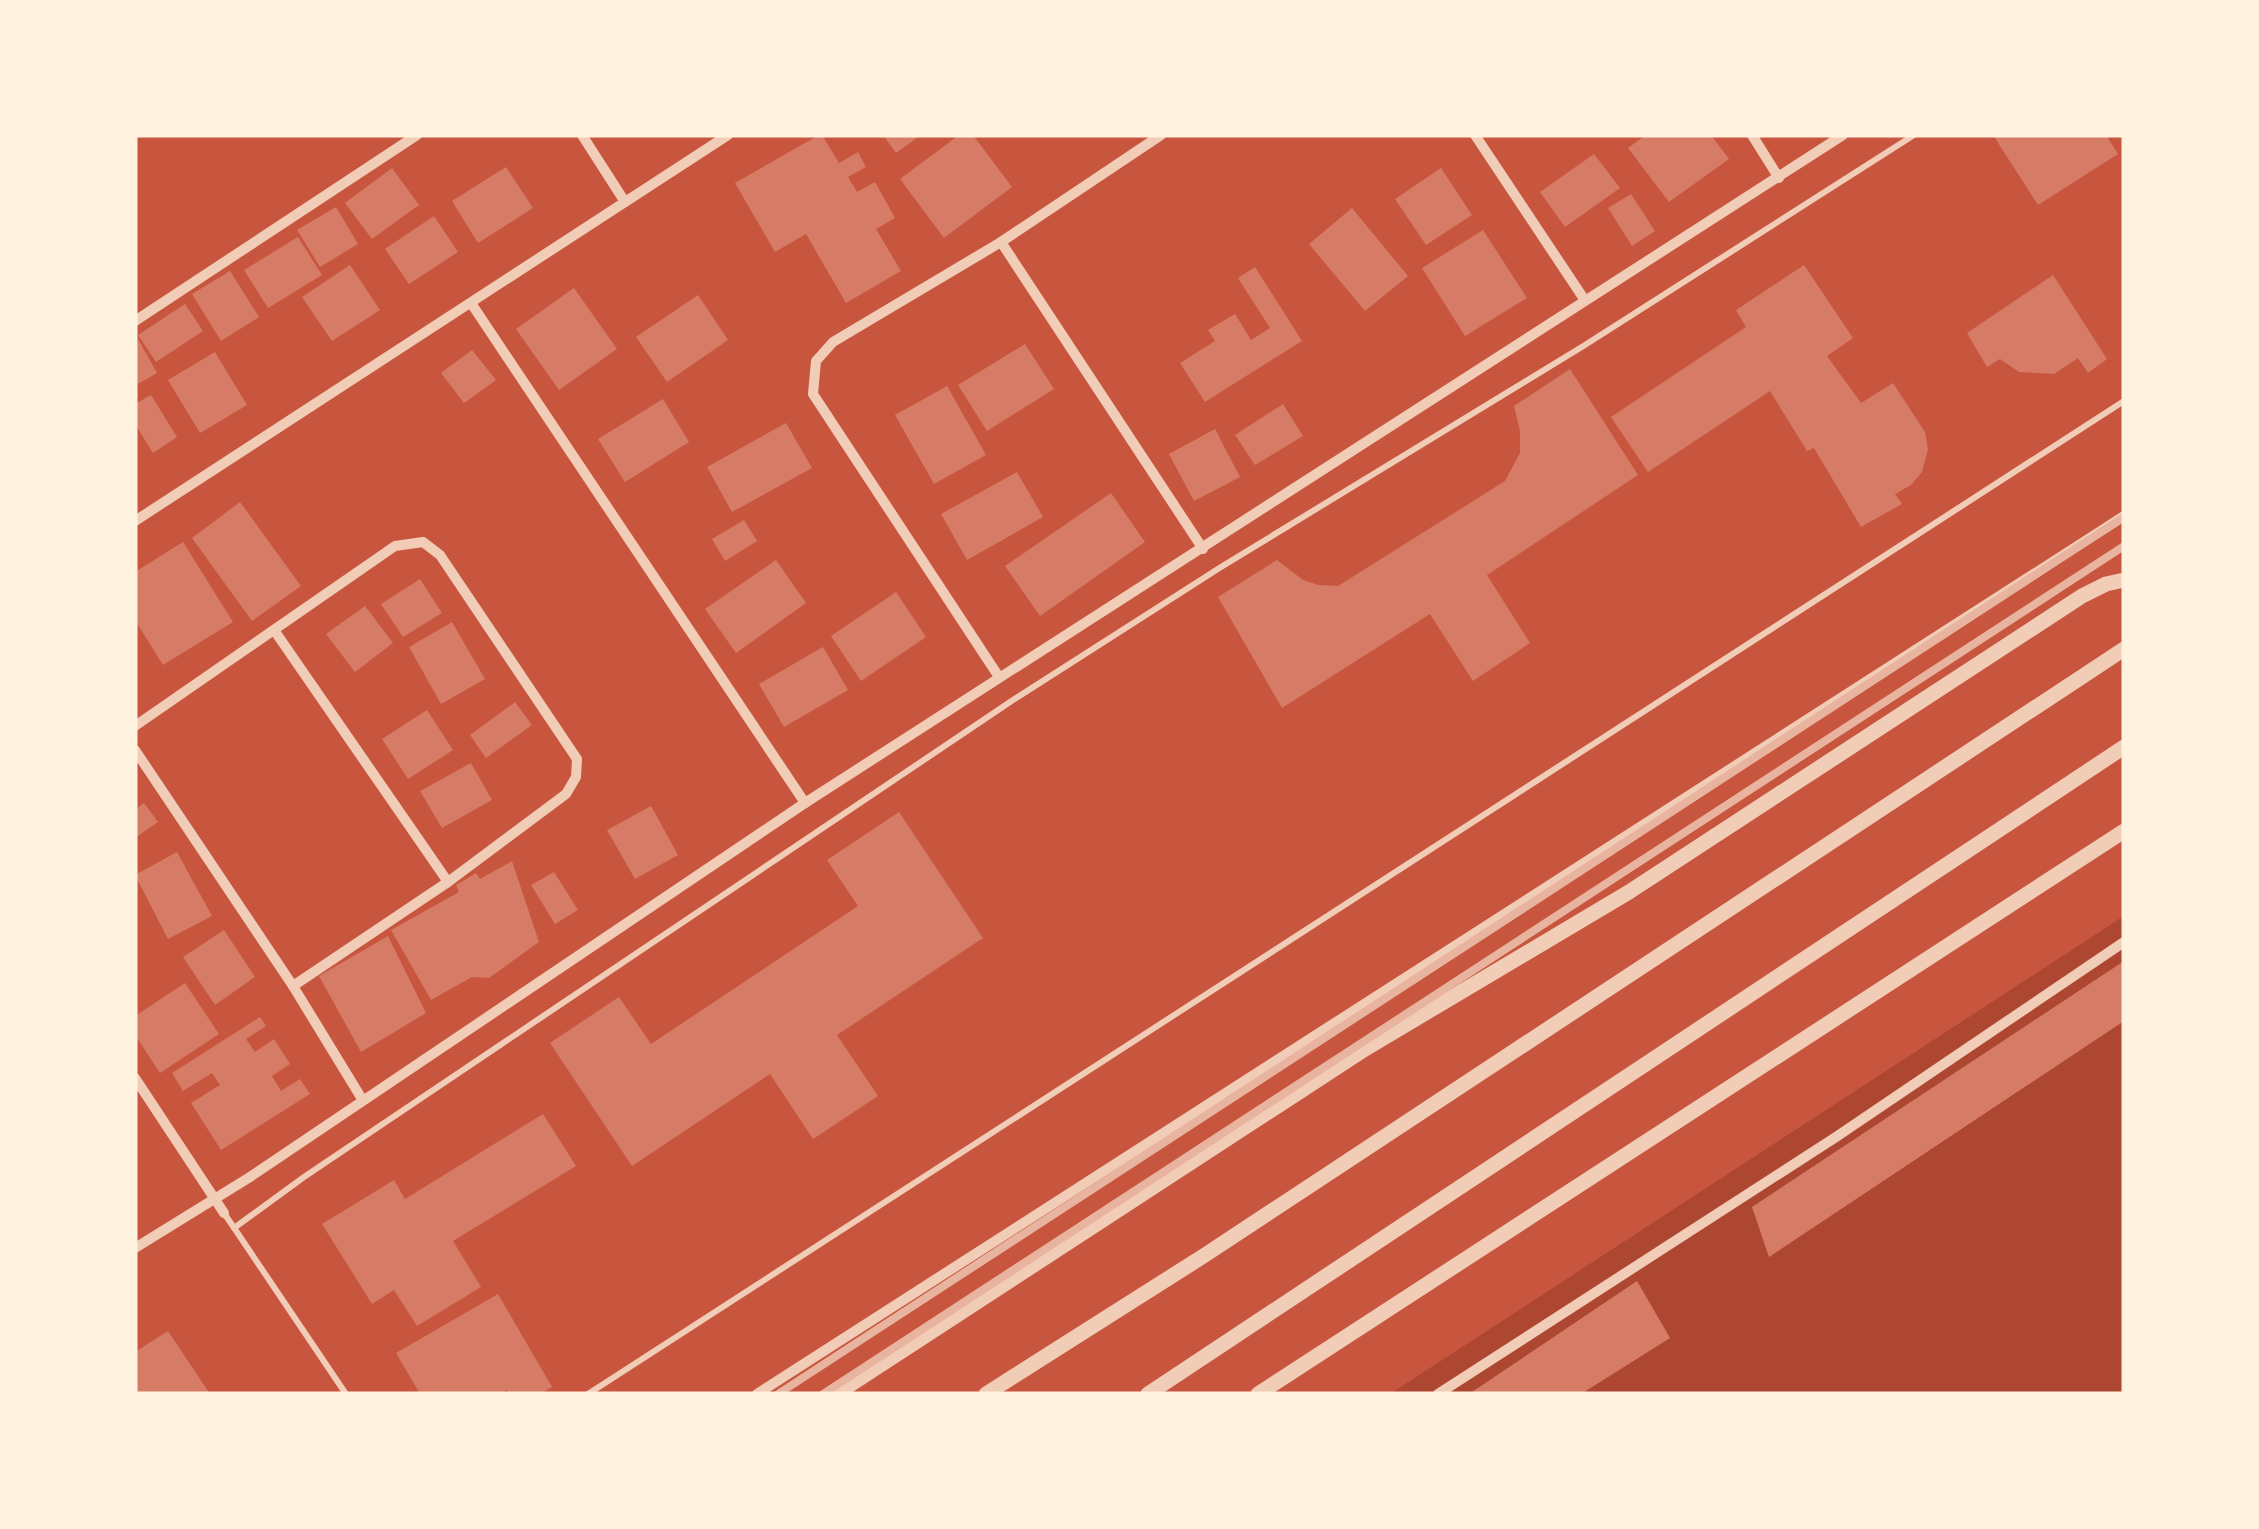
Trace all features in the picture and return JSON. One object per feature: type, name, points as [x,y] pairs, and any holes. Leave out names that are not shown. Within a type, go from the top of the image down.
[{"type":"street","points":[[135,320],[418,135]]},
{"type":"street","points":[[582,135],[625,202]]},
{"type":"street","points":[[135,522],[728,135]]},
{"type":"street","points":[[999,677],[813,394],[816,361],[833,342],[1001,242],[1161,135]]},
{"type":"street","points":[[1475,135],[1584,299]]},
{"type":"street","points":[[1752,135],[1779,178]]},
{"type":"street","points":[[135,1248],[805,802],[1843,135]]},
{"type":"street","points":[[1001,242],[1203,549]]},
{"type":"street","points":[[471,303],[805,802]]},
{"type":"street","points":[[756,1394],[2124,516]]},
{"type":"street","points":[[135,726],[395,546],[423,542],[440,555],[577,759],[576,777],[566,794],[448,882],[293,986]]},
{"type":"street","points":[[836,1394],[1365,1049],[1629,892],[2066,606],[2106,584],[2124,580]]},
{"type":"street","points":[[274,630],[448,882]]},
{"type":"street","points":[[986,1394],[1205,1255],[2124,649]]},
{"type":"street","points":[[1148,1394],[2124,747]]},
{"type":"street","points":[[135,750],[293,986],[362,1099]]},
{"type":"street","points":[[1258,1394],[2124,830]]},
{"type":"street","points":[[1438,1394],[1836,1138],[2124,942]]},
{"type":"street","points":[[135,1078],[224,1213]]},
{"type":"lane","points":[[234,1228],[304,1176],[1013,700],[1238,557],[1586,346],[1914,135]]},
{"type":"lane","points":[[588,1394],[2124,401]]},
{"type":"lane","points":[[224,1213],[346,1394]]},
{"type":"shaded area","points":[[2124,916],[2124,1394],[1390,1394]]},
{"type":"building","points":[[819,135],[839,163],[858,152],[866,167],[848,177],[857,192],[875,182],[895,218],[876,229],[901,271],[846,303],[806,234],[775,252],[735,183]]},
{"type":"building","points":[[883,135],[921,135],[896,153]]},
{"type":"building","points":[[959,135],[973,135],[1012,187],[944,238],[900,179]]},
{"type":"building","points":[[1646,135],[1711,135],[1729,159],[1669,202],[1628,148]]},
{"type":"building","points":[[1993,135],[2106,135],[2118,154],[2038,205]]},
{"type":"building","points":[[1594,154],[1620,188],[1565,227],[1540,192]]},
{"type":"building","points":[[506,167],[533,208],[478,243],[452,201]]},
{"type":"building","points":[[392,168],[419,205],[372,239],[345,203]]},
{"type":"building","points":[[1441,168],[1472,215],[1426,245],[1395,199]]},
{"type":"building","points":[[1631,194],[1655,231],[1632,246],[1608,208]]},
{"type":"building","points":[[336,207],[358,244],[320,267],[297,230]]},
{"type":"building","points":[[1352,208],[1408,276],[1365,311],[1309,244]]},
{"type":"building","points":[[434,216],[458,252],[409,284],[385,249]]},
{"type":"building","points":[[1483,230],[1527,298],[1465,336],[1422,268]]},
{"type":"building","points":[[298,237],[322,275],[268,308],[244,270]]},
{"type":"building","points":[[350,265],[380,310],[332,341],[302,297]]},
{"type":"building","points":[[1804,265],[1853,338],[1827,356],[1861,403],[1893,383],[1925,432],[1928,449],[1922,472],[1911,485],[1895,494],[1902,504],[1861,527],[1814,448],[1807,451],[1770,391],[1648,472],[1611,417],[1746,327],[1736,310]]},
{"type":"building","points":[[1255,267],[1302,341],[1205,402],[1180,363],[1215,341],[1208,330],[1235,314],[1251,340],[1270,328],[1238,278]]},
{"type":"building","points":[[230,271],[259,317],[221,341],[192,294]]},
{"type":"building","points":[[2053,275],[2107,359],[2088,373],[2078,358],[2054,374],[2019,372],[2000,359],[1987,367],[1967,333]]},
{"type":"building","points":[[574,288],[617,349],[559,390],[516,329]]},
{"type":"building","points":[[698,295],[728,340],[667,382],[636,337]]},
{"type":"building","points":[[185,304],[203,331],[156,362],[138,335]]},
{"type":"building","points":[[138,339],[157,373],[138,384],[135,379]]},
{"type":"building","points":[[1025,344],[1054,389],[987,431],[958,385]]},
{"type":"building","points":[[472,350],[496,380],[464,403],[441,373]]},
{"type":"building","points":[[215,352],[247,405],[200,433],[168,380]]},
{"type":"building","points":[[1570,369],[1638,475],[1487,575],[1530,643],[1473,681],[1430,614],[1282,708],[1218,597],[1277,560],[1303,580],[1338,586],[1505,481],[1520,453],[1514,406]]},
{"type":"building","points":[[947,386],[986,455],[934,484],[895,415]]},
{"type":"building","points":[[151,395],[177,437],[153,453],[135,424],[135,404]]},
{"type":"building","points":[[663,399],[689,442],[625,482],[598,439]]},
{"type":"building","points":[[1283,404],[1303,436],[1255,465],[1235,435]]},
{"type":"building","points":[[786,423],[812,468],[732,512],[707,467]]},
{"type":"building","points":[[1215,429],[1240,477],[1194,501],[1169,454]]},
{"type":"building","points":[[1017,472],[1043,517],[967,560],[941,514]]},
{"type":"building","points":[[1111,493],[1145,542],[1040,616],[1005,566]]},
{"type":"building","points":[[240,502],[301,586],[252,621],[192,538]]},
{"type":"building","points":[[744,520],[757,541],[725,561],[712,539]]},
{"type":"building","points":[[183,542],[233,622],[163,665],[135,620],[135,572]]},
{"type":"building","points":[[776,560],[806,603],[736,653],[705,609]]},
{"type":"building","points":[[420,579],[442,613],[403,637],[381,604]]},
{"type":"building","points":[[896,592],[926,637],[861,681],[831,636]]},
{"type":"building","points":[[365,606],[393,643],[355,672],[326,634]]},
{"type":"building","points":[[452,622],[485,679],[441,704],[409,647]]},
{"type":"building","points":[[823,647],[848,690],[784,727],[759,684]]},
{"type":"building","points":[[515,702],[532,725],[486,758],[470,735]]},
{"type":"building","points":[[427,710],[453,750],[408,779],[382,739]]},
{"type":"building","points":[[471,763],[492,800],[442,828],[420,791]]},
{"type":"building","points":[[144,803],[158,822],[135,838],[135,810]]},
{"type":"building","points":[[651,806],[678,855],[635,879],[607,830]]},
{"type":"building","points":[[899,812],[983,938],[837,1035],[878,1096],[813,1139],[770,1074],[632,1166],[550,1043],[619,997],[651,1044],[858,906],[827,860]]},
{"type":"building","points":[[177,852],[212,916],[168,939],[135,875]]},
{"type":"building","points":[[512,861],[539,942],[489,978],[472,977],[431,1000],[391,930],[459,892],[456,885],[476,873],[480,879]]},
{"type":"building","points":[[554,872],[578,910],[555,924],[531,885]]},
{"type":"building","points":[[224,930],[255,977],[215,1005],[183,957]]},
{"type":"building","points":[[388,936],[426,1013],[361,1052],[319,976]]},
{"type":"building","points":[[2124,961],[2124,1021],[1769,1257],[1752,1207]]},
{"type":"building","points":[[185,983],[219,1034],[160,1073],[135,1035],[135,1016]]},
{"type":"building","points":[[260,1017],[266,1026],[246,1039],[255,1052],[274,1039],[290,1064],[272,1076],[281,1091],[300,1079],[310,1094],[221,1150],[191,1103],[220,1085],[212,1073],[183,1091],[172,1073]]},
{"type":"building","points":[[543,1114],[576,1166],[453,1241],[481,1287],[417,1326],[394,1290],[372,1304],[322,1224],[394,1180],[405,1199]]},
{"type":"building","points":[[1637,1281],[1670,1338],[1581,1394],[1469,1394]]},
{"type":"building","points":[[498,1294],[552,1387],[540,1394],[509,1394],[507,1390],[500,1394],[420,1394],[396,1353]]},
{"type":"building","points":[[168,1331],[210,1394],[135,1394],[135,1352]]},
{"type":"railway","points":[[778,1394],[2124,517]]},
{"type":"railway","points":[[823,1394],[2124,546]]}]
